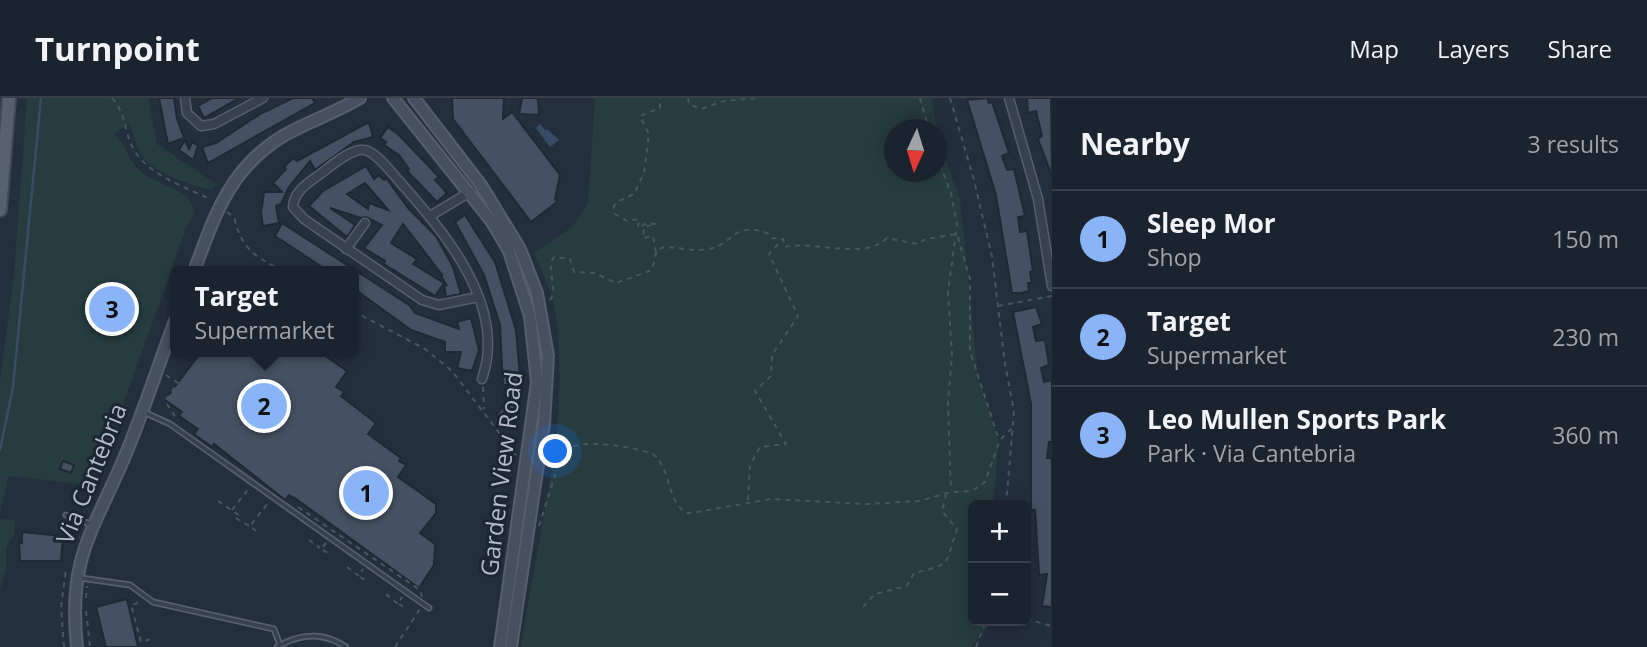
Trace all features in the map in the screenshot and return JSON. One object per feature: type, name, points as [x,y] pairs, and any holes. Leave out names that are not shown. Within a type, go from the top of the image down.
[{"type":"main road","points":[[0,210],[9,98]]},
{"type":"main road","points":[[196,266],[218,209],[249,161],[284,136],[360,98]]},
{"type":"main road","name":"Garden View Road","points":[[393,98],[470,191],[509,251],[530,316],[537,382],[499,647]]},
{"type":"main road","name":"Garden View Road","points":[[414,98],[505,221],[520,248],[538,302],[548,356],[548,383],[511,647]]},
{"type":"main road","name":"Via Cantebria","points":[[77,647],[76,578],[92,525],[122,462],[170,334]]},
{"type":"street","points":[[185,98],[187,113],[201,126],[214,124],[263,98]]},
{"type":"street","points":[[1009,98],[1038,199],[1052,286]]},
{"type":"street","points":[[478,297],[447,305],[422,300],[304,219],[293,207],[294,200],[301,188],[321,174],[359,150],[369,151],[430,216],[465,270],[478,297],[487,337],[488,363],[482,379]]},
{"type":"street","points":[[430,216],[470,191]]},
{"type":"street","points":[[346,248],[365,223]]},
{"type":"lane","points":[[142,410],[170,424],[429,608]]},
{"type":"lane","points":[[66,515],[92,525]]},
{"type":"lane","points":[[76,578],[131,586],[153,601],[274,629],[278,646],[306,635],[332,637],[346,647]]},
{"type":"path","points":[[112,98],[126,122],[131,146],[142,162],[210,199]]},
{"type":"path","points":[[538,302],[553,298],[550,265],[554,257],[570,259],[573,272],[594,273],[616,283],[652,270],[656,253],[653,236],[643,237],[644,227],[656,223],[647,223],[638,228],[639,219],[622,219],[615,214],[614,206],[634,194],[644,173],[649,134],[640,116],[660,108],[660,98]]},
{"type":"path","points":[[688,98],[689,104],[701,109],[724,101],[758,98]]},
{"type":"path","points":[[920,98],[926,119]]},
{"type":"path","points":[[950,98],[992,257],[1015,425],[1006,482],[1006,500]]},
{"type":"path","points":[[947,182],[957,234],[970,279],[970,351],[1000,440]]},
{"type":"path","points":[[226,211],[234,217],[239,238],[251,254],[273,266]]},
{"type":"path","points":[[656,253],[664,247],[710,249],[731,234],[745,230],[756,229],[772,238],[783,239]]},
{"type":"path","points":[[783,239],[785,247],[816,243],[841,249],[876,248],[887,238],[904,244],[917,244],[926,239],[957,234]]},
{"type":"path","points":[[951,492],[948,402],[952,356],[948,292],[957,234]]},
{"type":"path","points":[[747,501],[750,466],[760,447],[786,444],[755,391],[771,376],[772,355],[798,316],[769,254],[783,239]]},
{"type":"path","points":[[998,306],[1052,296]]},
{"type":"path","points":[[359,314],[425,349],[452,371],[468,389],[471,399],[484,409],[518,458],[527,459]]},
{"type":"path","points":[[163,381],[168,368]]},
{"type":"path","points":[[482,379],[484,409]]},
{"type":"path","points":[[530,520],[537,527],[541,524],[562,453],[578,444],[624,447],[653,454],[668,473],[672,500],[686,513],[747,501],[778,499],[866,504],[919,501],[951,492],[978,489],[985,482],[1000,440],[1015,425]]},
{"type":"path","points":[[232,510],[253,483]]},
{"type":"path","points":[[863,607],[866,600],[875,594],[907,586],[914,573],[942,566],[948,561],[957,529],[942,511],[946,494]]},
{"type":"path","points":[[250,526],[273,497]]},
{"type":"path","points":[[218,500],[256,531]]},
{"type":"path","points":[[309,540],[321,548]]},
{"type":"path","points":[[64,647],[61,607],[66,570]]},
{"type":"path","points":[[359,576],[367,582]]},
{"type":"path","points":[[88,579],[86,627],[90,647]]},
{"type":"path","points":[[138,604],[131,605],[142,647]]},
{"type":"path","points":[[398,604],[405,608]]},
{"type":"path","points":[[1031,621],[1052,626]]},
{"type":"path","points":[[976,647],[984,626]]},
{"type":"path","points":[[141,642],[154,639]]},
{"type":"green space","points":[[27,98],[148,98],[157,144],[216,184],[213,189],[196,186],[155,168],[140,152],[130,124],[113,134],[121,141],[138,169],[154,180],[181,192],[188,198],[195,215],[188,223],[173,266],[170,266],[170,273],[94,486],[13,476],[8,478],[0,514],[0,381],[14,274]]},
{"type":"green space","points":[[595,98],[931,98],[935,119],[884,119],[884,182],[947,182],[947,162],[960,199],[978,377],[999,441],[993,500],[968,500],[968,626],[989,626],[971,647],[521,647],[549,486],[559,404],[560,364],[556,315],[534,253],[572,227],[588,203]]},
{"type":"green space","points":[[0,519],[15,520],[14,535],[6,548],[6,568],[0,591]]},
{"type":"water","points":[[540,124],[559,140],[550,147],[536,128]]},
{"type":"building","points":[[159,98],[174,98],[177,119],[184,138],[168,144]]},
{"type":"building","points":[[212,98],[239,98],[204,118],[198,106]]},
{"type":"building","points":[[293,98],[312,98],[315,103],[208,163],[202,147],[216,143],[260,114]]},
{"type":"building","points":[[452,98],[504,98],[503,119],[512,112],[560,175],[555,199],[557,202],[531,222],[453,119]]},
{"type":"building","points":[[522,98],[538,98],[539,115],[519,114]]},
{"type":"building","points":[[987,98],[989,103],[992,102],[1009,153],[1002,156],[1007,170],[1014,169],[1025,216],[1018,217],[1020,232],[1027,231],[1033,271],[1030,272],[1032,283],[1028,283],[1029,291],[1021,293],[1012,293],[996,195],[967,100]]},
{"type":"building","points":[[1027,98],[1051,98],[1052,176],[1038,139],[1042,136],[1036,111],[1028,113]]},
{"type":"building","points":[[369,122],[373,137],[354,142],[315,170],[310,161],[289,187],[281,204],[276,206],[279,223],[263,226],[261,213],[264,192],[282,192],[273,183],[293,158],[297,161]]},
{"type":"building","points":[[388,127],[439,177],[435,180],[447,193],[437,202],[407,171],[409,169],[399,155],[384,145],[386,142],[380,138]]},
{"type":"building","points":[[185,140],[189,149],[192,142],[198,146],[193,160],[179,150]]},
{"type":"building","points":[[366,166],[374,179],[379,175],[384,180],[386,178],[409,209],[436,236],[453,267],[461,294],[446,297],[444,284],[447,286],[440,274],[443,276],[403,224],[391,243],[417,259],[413,264],[444,283],[435,296],[364,248],[382,225],[366,217],[361,218],[330,208],[355,225],[347,237],[309,206],[323,191]],"holes":[[[365,183],[388,210],[369,203],[368,209],[347,194]]]},
{"type":"building","points":[[465,215],[495,262],[516,330],[521,388],[518,395],[521,397],[514,414],[517,417],[506,427],[496,415],[507,402],[503,398],[508,385],[503,385],[500,325],[484,275],[455,222]]},
{"type":"building","points":[[282,223],[349,266],[320,266],[275,236]]},
{"type":"building","points":[[359,273],[409,305],[415,313],[459,329],[457,322],[471,318],[479,350],[472,371],[457,368],[461,352],[445,352],[445,342],[411,330],[359,292]]},
{"type":"building","points":[[1036,307],[1042,324],[1033,327],[1036,341],[1045,340],[1049,365],[1041,368],[1044,382],[1052,380],[1052,442],[1049,442],[1047,458],[1052,458],[1052,607],[1042,606],[1047,574],[1039,575],[1035,510],[1031,510],[1031,404],[1013,312]]},
{"type":"building","points":[[197,357],[327,357],[347,371],[336,387],[344,392],[341,396],[376,423],[368,434],[401,458],[399,461],[406,465],[398,477],[436,504],[436,513],[420,533],[435,544],[434,565],[419,588],[296,499],[289,495],[285,500],[214,444],[212,447],[194,434],[198,429],[179,416],[182,412],[165,400]]},
{"type":"building","points":[[63,461],[74,465],[71,473],[60,469]]},
{"type":"building","points":[[22,532],[63,536],[61,561],[20,561],[19,542],[22,543]]},
{"type":"building","points":[[127,599],[138,647],[106,647],[96,607]]},
{"type":"waterway","points":[[0,450],[13,387],[41,98]]},
{"type":"place","name":"Leo Mullen Sports Park","points":[[112,309]]},
{"type":"place","name":"Target","points":[[264,406]]},
{"type":"place","name":"Sleep Mor","points":[[366,493]]}]
